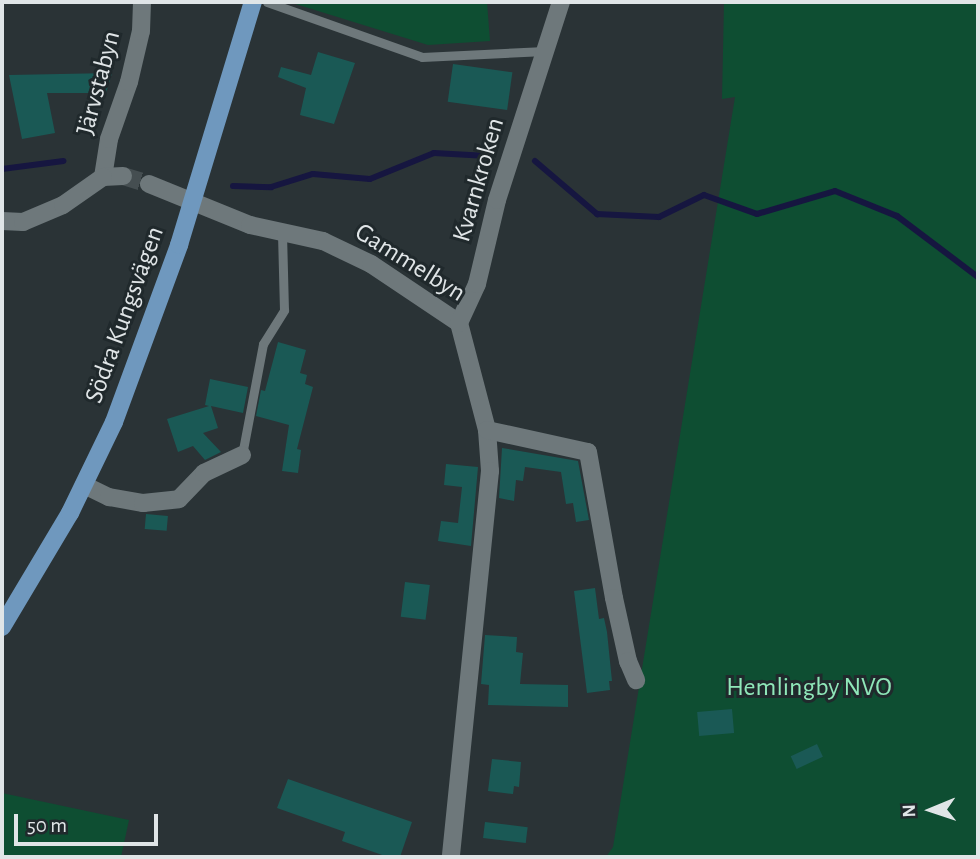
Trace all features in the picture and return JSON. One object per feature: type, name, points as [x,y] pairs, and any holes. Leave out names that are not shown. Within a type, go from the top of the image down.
[{"type":"main road","name":"Södra Kungsvägen","points":[[2,627],[84,485],[137,363],[192,202],[253,2]]},
{"type":"street","name":"Järvstabyn","points":[[103,177],[109,139],[129,82],[141,31],[142,2]]},
{"type":"street","name":"Kvarnkroken","points":[[459,323],[477,284],[497,200],[561,2]]},
{"type":"street","points":[[2,221],[23,222],[62,205],[103,177],[123,176]]},
{"type":"street","name":"Gammelbyn","points":[[149,184],[250,225],[323,241],[371,264],[459,323],[487,430],[490,471],[451,857]]},
{"type":"street","points":[[487,430],[588,452],[614,598],[628,661],[636,680]]},
{"type":"street","points":[[84,485],[109,497],[144,503],[179,499],[204,473],[242,455]]},
{"type":"lane","points":[[267,2],[422,57],[545,51]]},
{"type":"lane","points":[[242,455],[263,344],[284,310],[282,231]]},
{"type":"green space","points":[[289,2],[487,2],[490,41],[428,45]]},
{"type":"green space","name":"Hemlingby NVO","points":[[724,2],[978,2],[978,857],[606,857],[613,847],[735,97],[722,99]]},
{"type":"green space","points":[[2,793],[129,820],[121,857],[2,857]]},
{"type":"building","points":[[318,52],[355,63],[334,124],[300,115],[306,88],[278,77],[281,67],[311,75]]},
{"type":"building","points":[[453,64],[512,72],[507,110],[448,102]]},
{"type":"building","points":[[112,73],[106,93],[47,93],[55,133],[22,139],[9,75]]},
{"type":"building","points":[[278,342],[306,350],[300,373],[307,375],[305,384],[313,387],[297,449],[301,450],[298,473],[282,471],[289,425],[256,416],[261,390],[265,391]]},
{"type":"building","points":[[210,379],[248,387],[243,413],[211,406],[218,428],[203,433],[221,452],[205,460],[193,446],[178,452],[167,419],[209,406],[205,405]]},
{"type":"building","points":[[502,448],[578,461],[589,520],[576,522],[573,503],[566,504],[561,472],[525,467],[523,481],[516,480],[514,501],[499,498]]},
{"type":"building","points":[[446,464],[478,467],[471,546],[438,541],[441,521],[458,523],[462,487],[444,485]]},
{"type":"building","points":[[146,514],[168,516],[167,531],[145,529]]},
{"type":"building","points":[[405,582],[430,585],[426,620],[401,617]]},
{"type":"building","points":[[595,588],[599,619],[604,618],[607,632],[612,681],[609,681],[610,690],[587,693],[574,591]]},
{"type":"building","points":[[485,635],[517,637],[516,652],[523,653],[520,684],[568,685],[568,707],[488,705],[489,685],[481,684]]},
{"type":"building","points":[[732,709],[734,733],[699,736],[697,712]]},
{"type":"building","points":[[817,744],[823,757],[797,769],[791,756]]},
{"type":"building","points":[[492,759],[521,762],[519,787],[514,786],[513,794],[488,791]]},
{"type":"building","points":[[288,779],[412,822],[400,857],[388,857],[342,841],[345,832],[277,808]]},
{"type":"building","points":[[485,822],[528,827],[526,843],[483,838]]},
{"type":"waterway","points":[[233,186],[271,187],[313,174],[370,179],[434,153],[488,156]]},
{"type":"waterway","points":[[2,169],[63,161]]},
{"type":"waterway","points":[[535,161],[597,214],[659,217],[704,195],[757,214],[835,191],[897,216],[978,277]]},
{"type":"tunnel","points":[[123,176],[149,184]]}]
